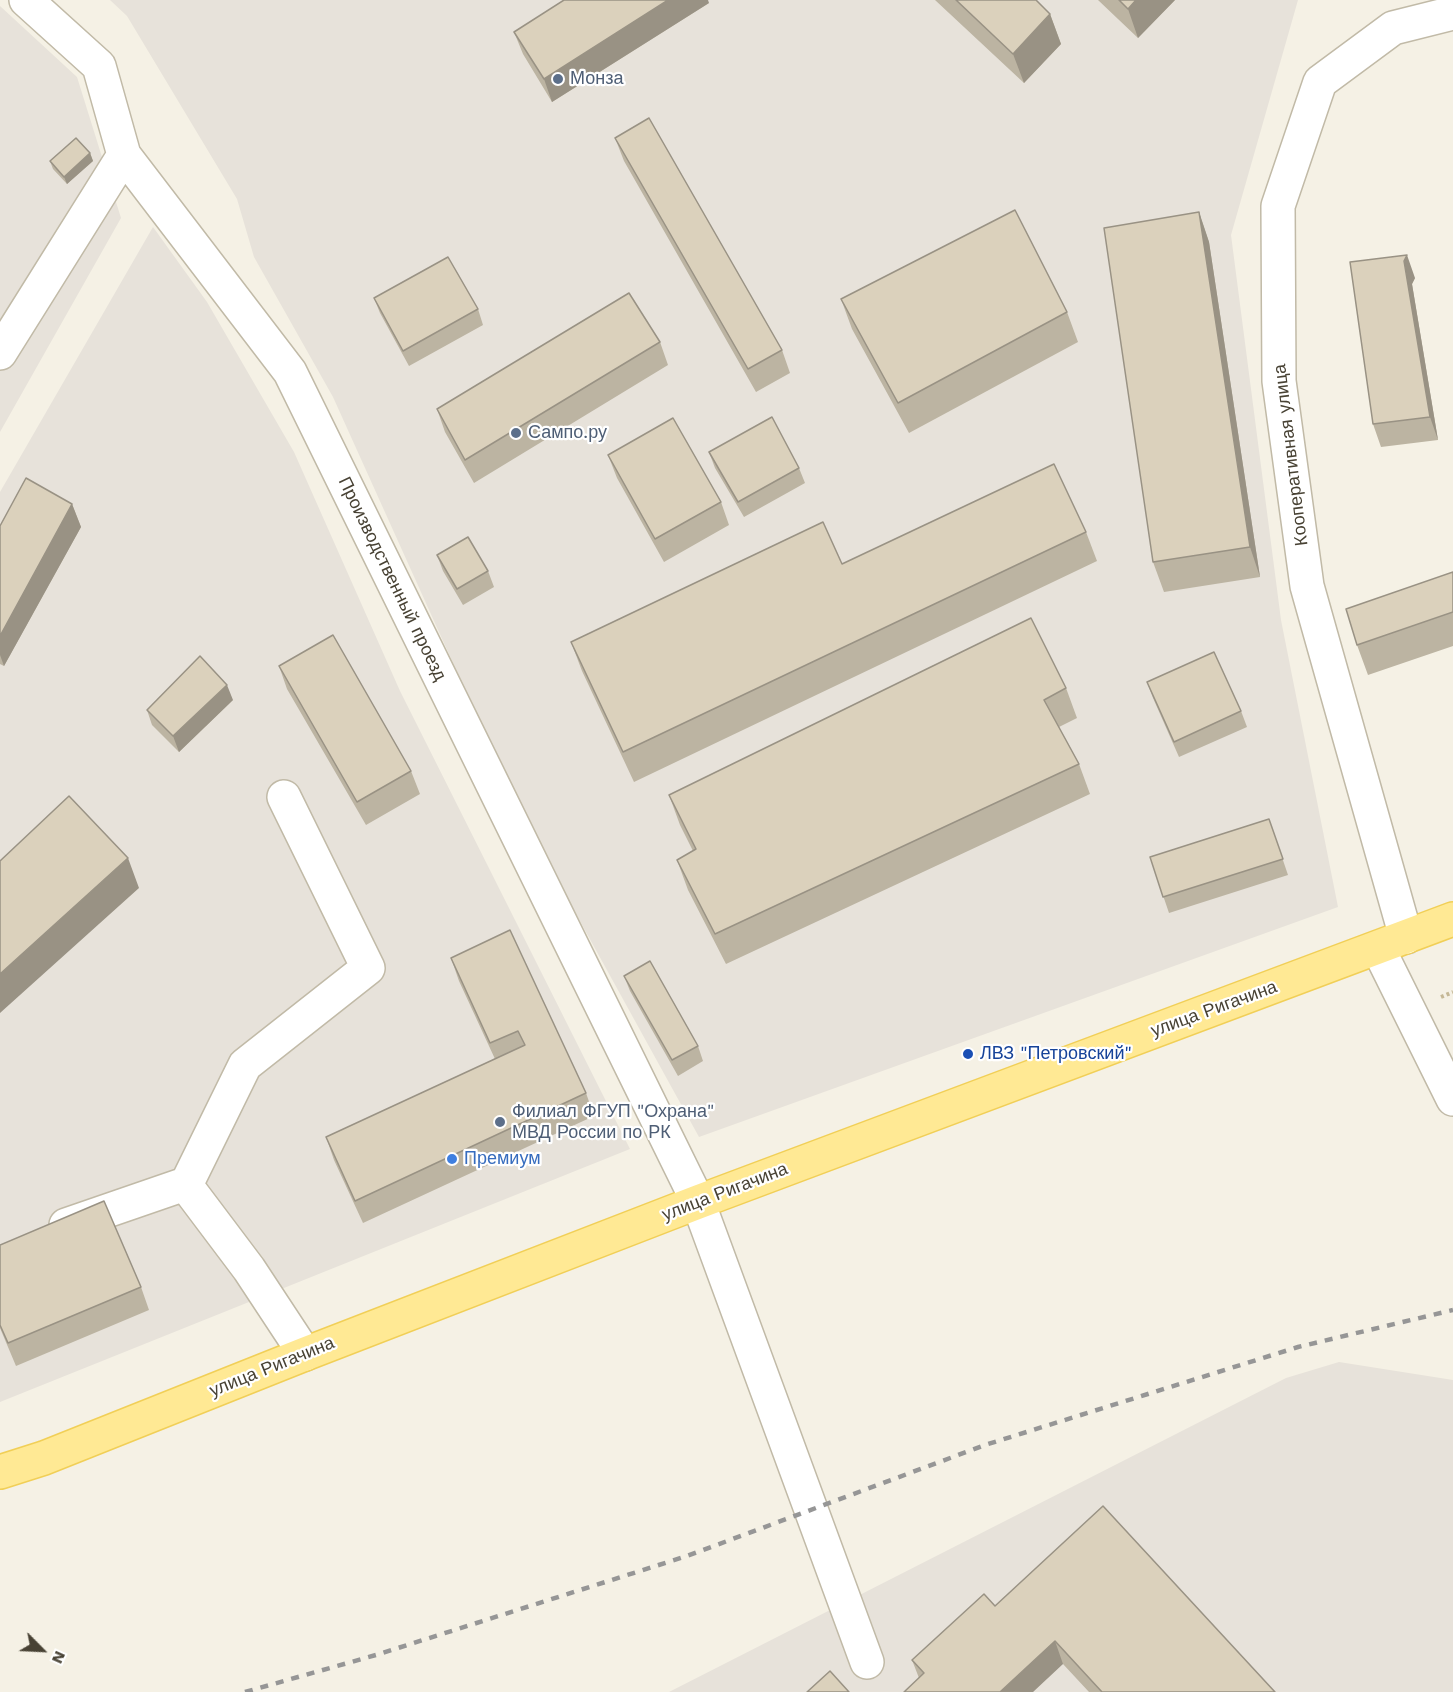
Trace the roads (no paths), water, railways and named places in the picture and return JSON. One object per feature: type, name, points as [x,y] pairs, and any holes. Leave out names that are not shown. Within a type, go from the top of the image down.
[{"type":"main road","name":"улица Ригачина","points":[[0,1472],[54,1454],[698,1202],[1453,919]]},
{"type":"street","name":"Производственный проезд","points":[[26,0],[99,66],[124,155],[290,372],[698,1202],[867,1662]]},
{"type":"street","name":"Кооперативная улица","points":[[1453,13],[1393,28],[1320,82],[1278,206],[1279,381],[1307,586],[1392,942],[1453,1099]]},
{"type":"street","points":[[0,353],[124,155]]},
{"type":"street","points":[[35,1235],[186,1185],[245,1065],[368,968],[285,798]]},
{"type":"street","points":[[186,1185],[249,1269],[305,1354]]},
{"type":"railway","points":[[245,1692],[376,1655],[687,1556],[985,1445],[1298,1347],[1453,1310]]},
{"type":"place","name":"Монза","points":[[558,79]]},
{"type":"place","name":"Сампо.ру","points":[[516,433]]},
{"type":"place","name":"ЛВЗ \"Петровский\"","points":[[968,1054]]},
{"type":"place","name":"Филиал ФГУП \"Охрана\" МВД России по РК","points":[[500,1122]]},
{"type":"place","name":"Премиум","points":[[452,1159]]}]
